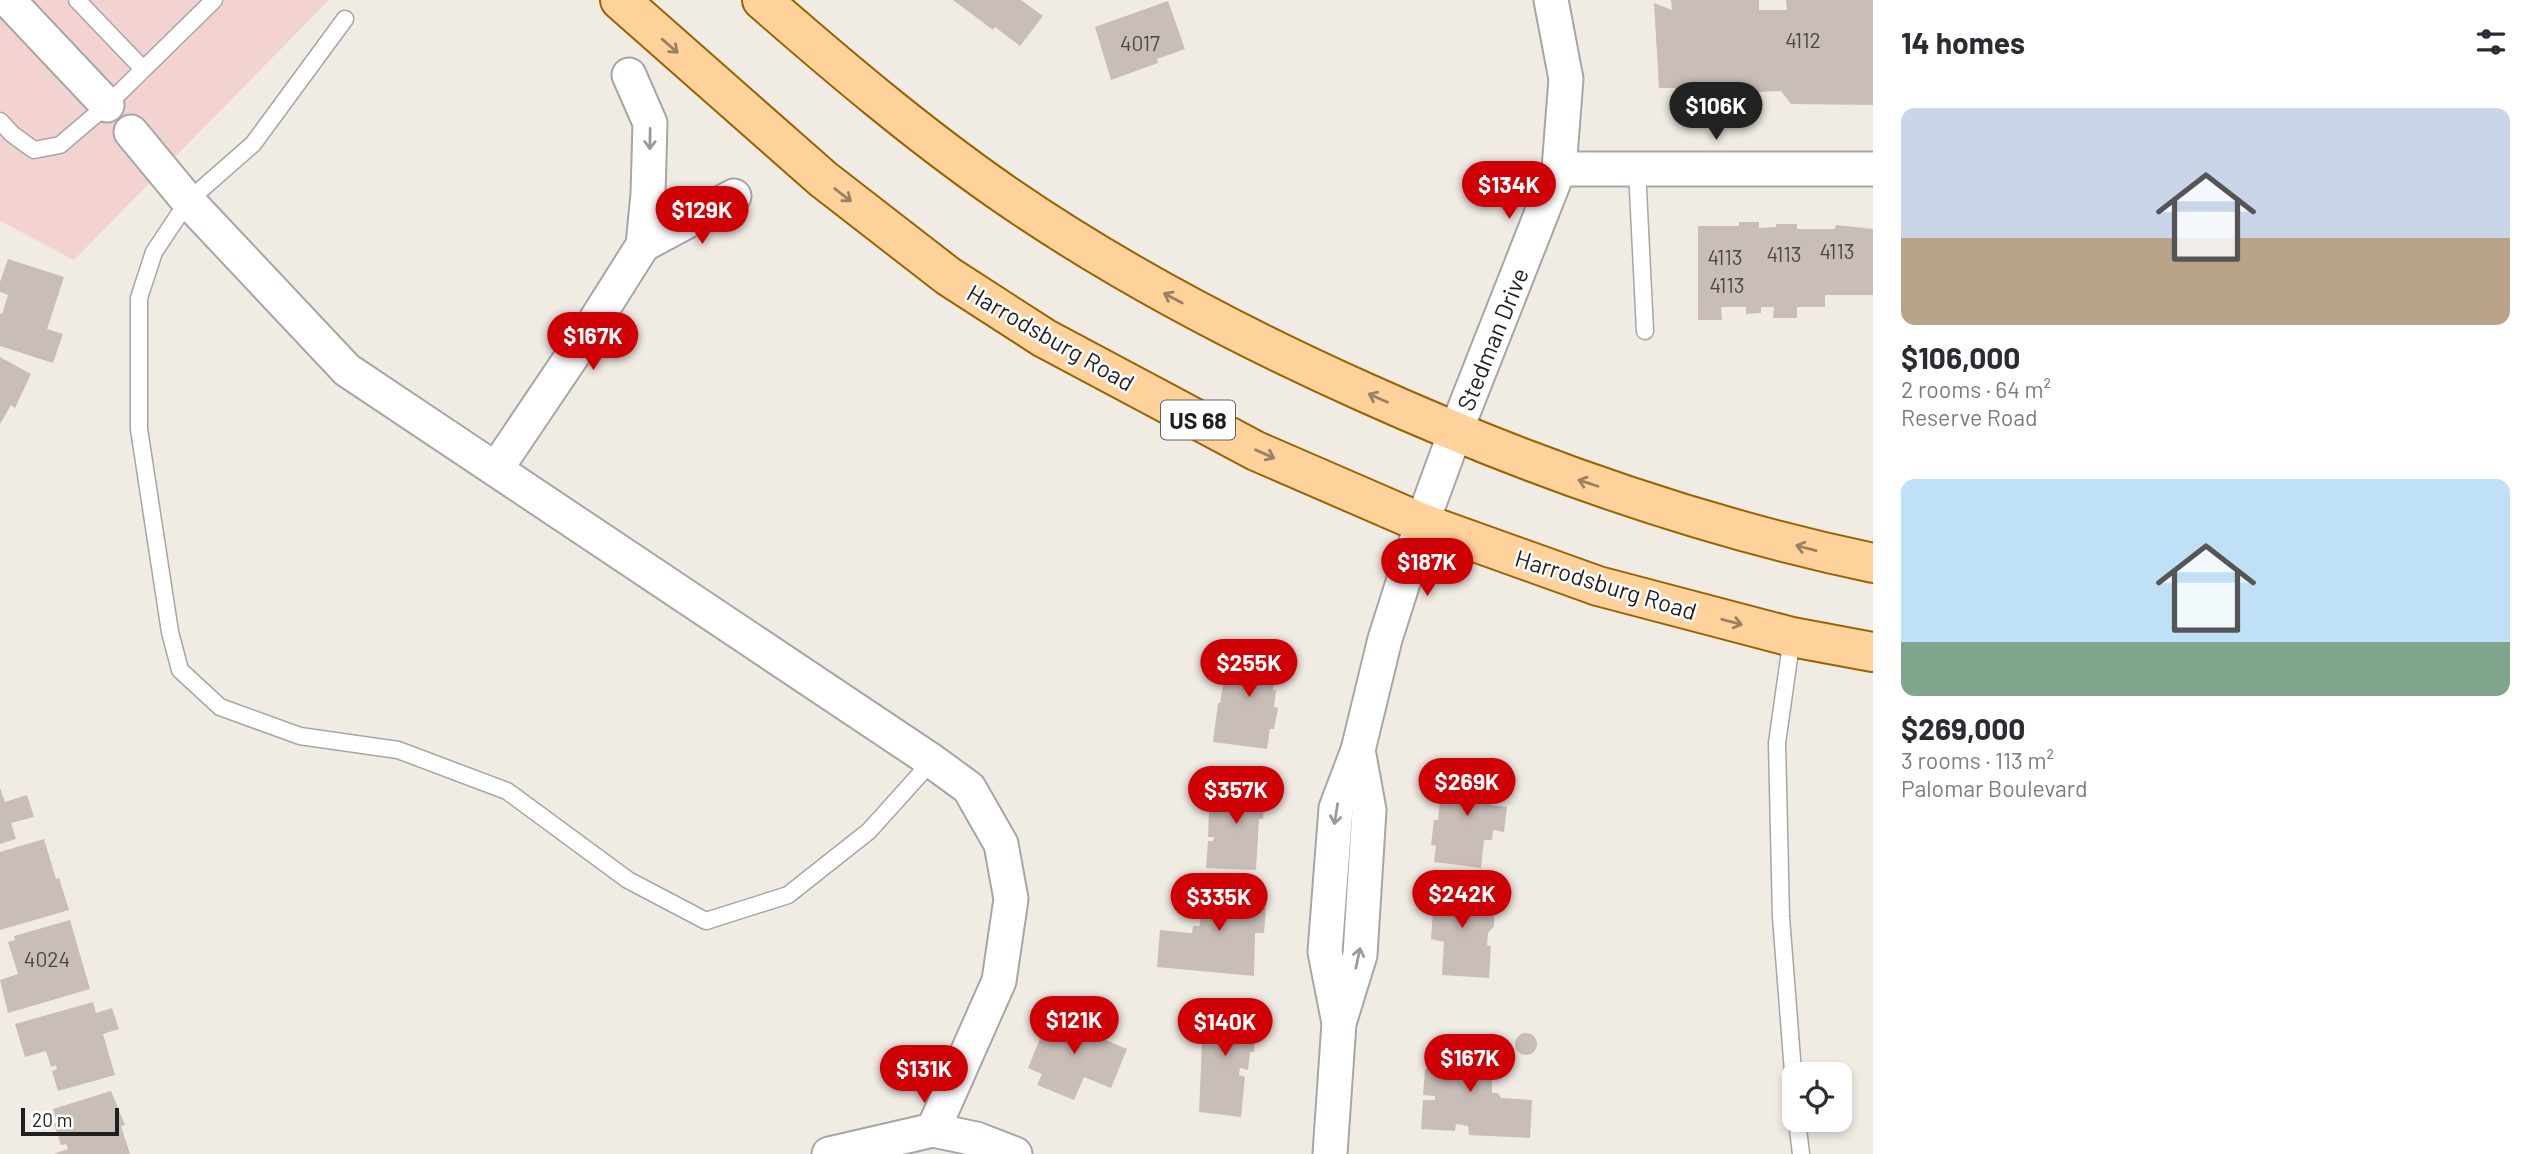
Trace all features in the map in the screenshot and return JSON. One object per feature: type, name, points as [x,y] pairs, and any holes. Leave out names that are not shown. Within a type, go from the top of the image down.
[{"type":"main road","name":"Harrodsburg Road","points":[[620,0],[822,179],[948,276],[1044,338],[1256,451],[1422,523],[1598,586],[1792,638],[1873,652]]},
{"type":"main road","points":[[762,0],[854,81],[1005,194],[1163,293],[1272,350],[1455,433],[1536,465],[1658,506],[1812,550],[1873,563]]},
{"type":"street","points":[[8,0],[107,105]]},
{"type":"street","name":"Stedman Drive","points":[[1330,1154],[1339,1023],[1325,952],[1336,808],[1359,750],[1385,639],[1422,523],[1559,169],[1566,79],[1551,0]]},
{"type":"street","points":[[496,469],[643,245],[649,194],[650,123],[629,75]]},
{"type":"street","points":[[131,131],[188,201],[347,370],[969,788],[1000,844],[1012,899],[999,981],[933,1130]]},
{"type":"street","points":[[1559,169],[1873,169]]},
{"type":"street","points":[[643,245],[734,196]]},
{"type":"street","points":[[829,1154],[933,1130],[976,1139],[1015,1154]]},
{"type":"lane","points":[[77,0],[144,69]]},
{"type":"lane","points":[[0,121],[12,134],[34,150],[60,145],[107,105],[214,0]]},
{"type":"lane","points":[[345,19],[253,145],[188,201],[154,253],[139,298],[139,429],[170,632],[180,670],[220,708],[300,736],[398,750],[507,791],[628,880],[706,921],[788,895],[869,831],[932,761]]},
{"type":"lane","points":[[1637,169],[1645,331]]},
{"type":"lane","points":[[1792,638],[1777,743],[1781,917],[1792,1062]]},
{"type":"lane","points":[[1798,1132],[1801,1154]]},
{"type":"shaded area","points":[[0,0],[329,0],[74,260],[0,221]]},
{"type":"building","points":[[953,0],[1021,0],[1043,16],[1020,46]]},
{"type":"building","points":[[1671,0],[1759,0],[1759,10],[1787,10],[1786,0],[1873,0],[1873,105],[1791,104],[1781,91],[1759,92],[1760,106],[1676,111],[1675,88],[1659,88],[1654,3],[1672,10]]},
{"type":"building","points":[[1168,1],[1185,49],[1157,59],[1158,63],[1111,80],[1095,27]]},
{"type":"building","points":[[1739,222],[1759,222],[1759,228],[1776,227],[1776,224],[1797,224],[1797,229],[1835,229],[1836,225],[1873,229],[1873,295],[1825,295],[1825,307],[1797,307],[1797,318],[1773,318],[1774,307],[1761,307],[1761,313],[1746,314],[1746,307],[1721,307],[1722,320],[1698,320],[1698,226],[1739,226]]},
{"type":"building","points":[[8,259],[64,277],[47,329],[63,334],[53,363],[0,346],[0,313],[2,314],[8,295],[0,292],[0,282]]},
{"type":"building","points":[[0,357],[31,374],[15,408],[11,405],[0,424]]},
{"type":"building","points":[[1238,643],[1279,649],[1273,690],[1276,690],[1274,707],[1278,708],[1274,729],[1270,729],[1267,749],[1213,742],[1218,703],[1224,680],[1232,681]]},
{"type":"building","points":[[1452,766],[1494,771],[1490,805],[1507,807],[1504,832],[1493,830],[1492,840],[1484,840],[1481,868],[1434,862],[1436,846],[1431,845],[1434,820],[1438,820],[1440,802],[1449,803],[1449,798],[1446,798]]},
{"type":"building","points":[[1219,780],[1265,782],[1263,819],[1259,819],[1256,870],[1206,868],[1208,841],[1213,841],[1214,837],[1208,837],[1209,811],[1217,811]]},
{"type":"building","points":[[0,788],[5,802],[27,795],[34,817],[11,823],[16,839],[0,844]]},
{"type":"building","points":[[44,839],[69,910],[0,930],[0,852]]},
{"type":"building","points":[[1203,882],[1264,887],[1264,933],[1255,933],[1254,976],[1157,967],[1160,930],[1192,933],[1193,926],[1200,926]]},
{"type":"building","points":[[1435,882],[1481,886],[1480,905],[1489,907],[1494,912],[1494,926],[1488,933],[1487,945],[1491,946],[1489,978],[1442,975],[1444,942],[1431,939]]},
{"type":"building","points":[[70,920],[90,989],[8,1013],[0,980],[18,974],[8,942],[15,940],[14,936]]},
{"type":"building","points":[[93,1002],[96,1013],[112,1008],[119,1029],[103,1034],[115,1075],[58,1091],[52,1071],[57,1069],[56,1065],[51,1067],[46,1051],[25,1057],[15,1024]]},
{"type":"building","points":[[1204,1004],[1254,1007],[1254,1052],[1250,1052],[1248,1070],[1240,1068],[1239,1075],[1245,1077],[1241,1117],[1199,1112],[1202,1042],[1198,1041],[1198,1032],[1203,1033]]},
{"type":"building","points":[[1052,1009],[1103,1033],[1101,1038],[1127,1049],[1111,1088],[1084,1077],[1074,1100],[1037,1085],[1042,1074],[1028,1068]]},
{"type":"building","points":[[1526,1033],[1534,1036],[1537,1044],[1534,1052],[1526,1055],[1518,1052],[1515,1044],[1518,1036]]},
{"type":"building","points":[[1442,1037],[1490,1040],[1487,1073],[1492,1078],[1492,1093],[1498,1093],[1501,1098],[1532,1100],[1530,1138],[1469,1135],[1468,1126],[1456,1124],[1455,1131],[1421,1129],[1423,1100],[1435,1100],[1435,1096],[1423,1095],[1425,1069],[1429,1068],[1430,1049],[1442,1050]]},
{"type":"building","points":[[111,1091],[125,1125],[121,1126],[130,1154],[53,1154],[68,1149],[66,1144],[61,1145],[54,1124],[57,1123],[53,1109]]}]
